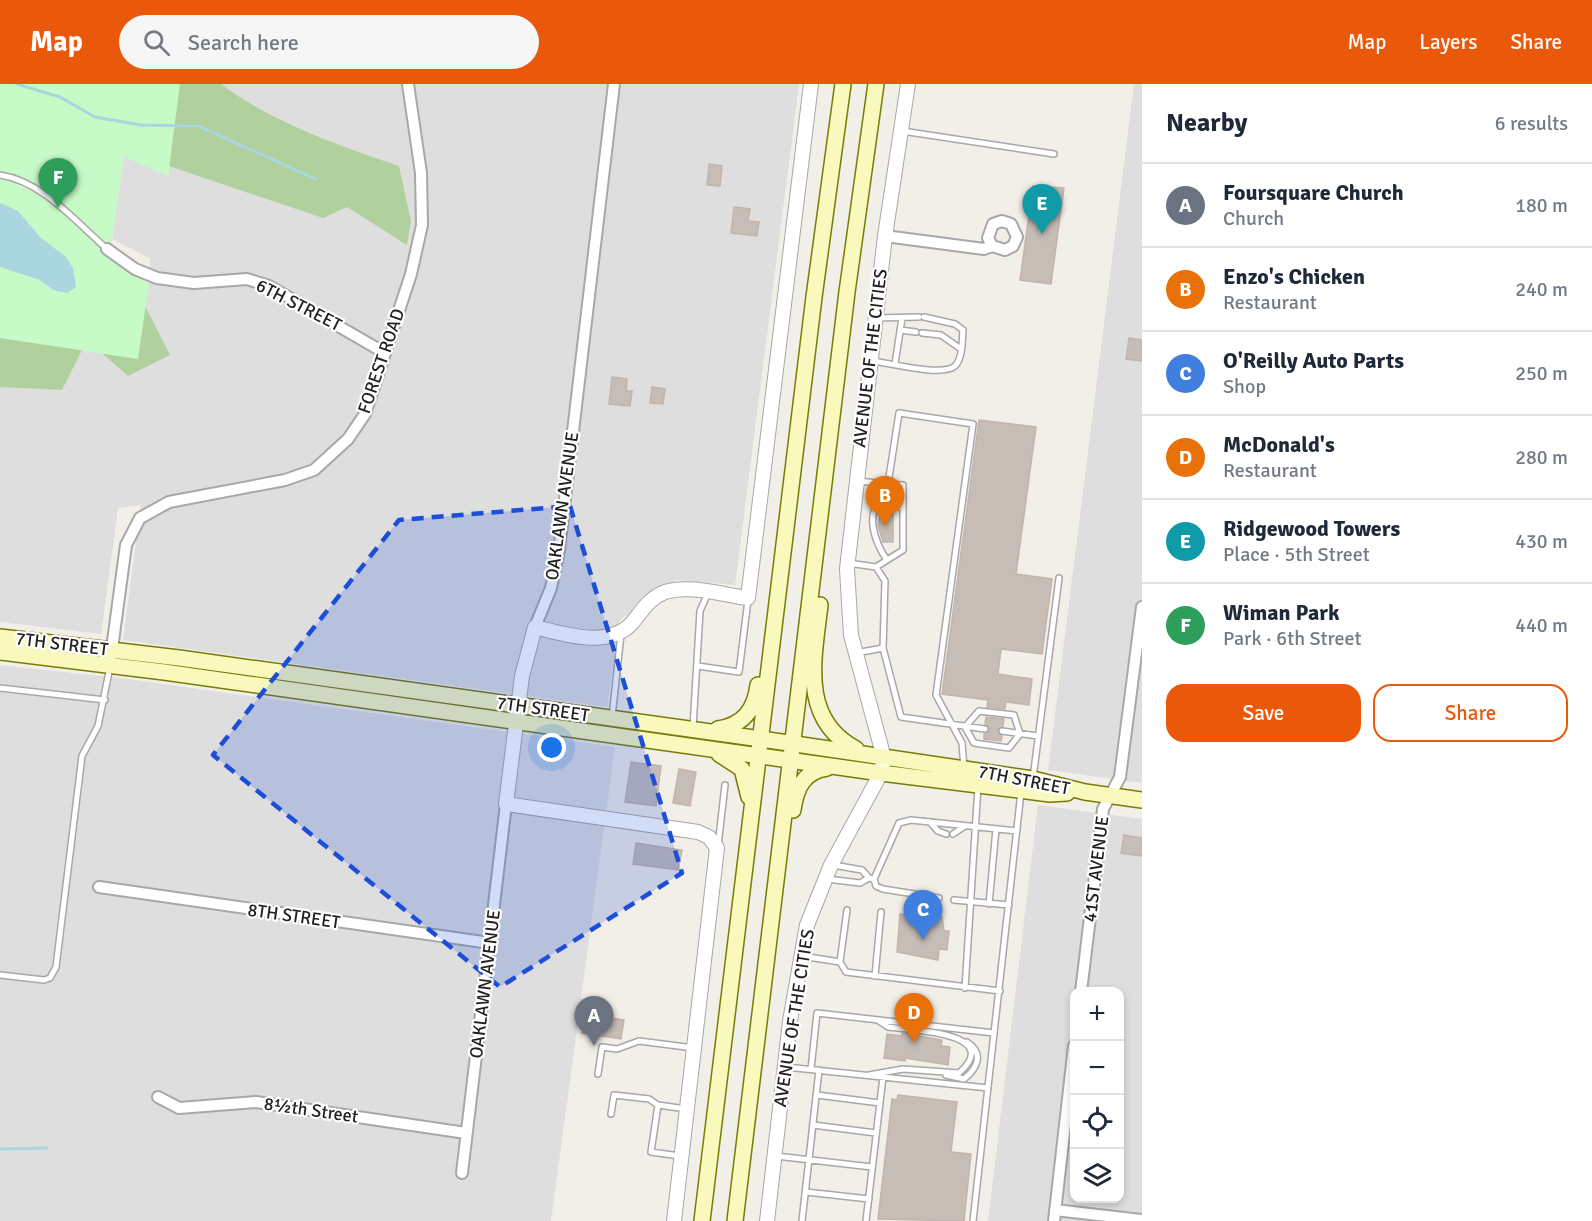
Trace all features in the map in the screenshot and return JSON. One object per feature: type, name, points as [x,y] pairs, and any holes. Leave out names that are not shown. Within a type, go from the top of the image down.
[{"type":"main road","points":[[702,1221],[843,84]]},
{"type":"main road","name":"AVENUE OF THE CITIES","points":[[735,1221],[792,743],[876,84]]},
{"type":"main road","points":[[828,453],[825,552],[815,651],[814,695],[834,735],[878,762]]},
{"type":"main road","points":[[699,730],[735,725],[748,714],[755,701],[767,616],[785,538]]},
{"type":"main road","name":"7TH STREET","points":[[0,637],[111,658],[675,744],[840,766],[878,762],[964,769],[1033,779],[1085,792],[1142,800]]},
{"type":"main road","name":"7TH STREET","points":[[0,652],[111,658],[518,705],[792,743],[978,785],[1050,794],[1085,792]]},
{"type":"main road","points":[[675,744],[722,754],[742,768],[748,789],[751,820]]},
{"type":"main road","points":[[765,975],[784,888],[795,798],[809,773],[840,766]]},
{"type":"street","name":"FOREST ROAD","points":[[111,658],[126,545],[141,518],[169,502],[285,480],[314,470],[337,452],[361,420],[418,252],[423,225],[421,173],[408,84]]},
{"type":"street","name":"OAKLAWN AVENUE","points":[[462,1173],[518,705],[535,627],[551,588],[558,559],[614,84]]},
{"type":"street","points":[[535,627],[605,638],[621,632],[656,597],[680,589],[748,598],[810,84]]},
{"type":"street","name":"AVENUE OF THE CITIES","points":[[766,1221],[800,956],[807,925],[831,865],[878,762],[847,605],[847,563],[885,236],[908,84]]},
{"type":"street","points":[[885,236],[984,249],[992,246]]},
{"type":"street","name":"6TH STREET","points":[[107,249],[135,269],[157,278],[195,283],[247,279],[269,286],[385,353]]},
{"type":"street","name":"41ST AVENUE","points":[[1082,987],[1102,811],[1120,777],[1142,607]]},
{"type":"street","points":[[506,804],[698,832],[713,841],[717,854],[674,1221]]},
{"type":"street","name":"8TH STREET","points":[[99,887],[490,943]]},
{"type":"street","points":[[1070,1080],[1054,1215],[1142,1220]]},
{"type":"street","name":"8½th Street","points":[[158,1097],[179,1108],[256,1102],[466,1133]]},
{"type":"lane","points":[[900,131],[1054,154]]},
{"type":"lane","points":[[0,175],[27,183],[47,197],[107,249]]},
{"type":"lane","points":[[870,361],[944,371],[955,366],[961,349],[963,330],[955,324],[921,317],[875,318]]},
{"type":"lane","points":[[895,364],[902,318]]},
{"type":"lane","points":[[900,330],[941,336],[961,349]]},
{"type":"lane","points":[[888,484],[899,413],[973,424],[936,695],[962,743],[964,769]]},
{"type":"lane","points":[[847,563],[876,567],[903,550],[903,485],[856,481]]},
{"type":"lane","points":[[887,560],[874,541],[875,507],[879,501],[889,498],[903,509]]},
{"type":"lane","points":[[876,567],[885,580],[883,648],[901,717],[985,729]]},
{"type":"lane","points":[[1033,779],[1059,578]]},
{"type":"lane","points":[[699,730],[700,611],[708,593]]},
{"type":"lane","points":[[698,666],[739,672],[748,598]]},
{"type":"lane","points":[[611,718],[621,632]]},
{"type":"lane","points":[[856,653],[883,648]]},
{"type":"lane","points":[[0,975],[44,980],[50,978],[56,967],[82,756],[98,726],[105,700],[111,658]]},
{"type":"lane","points":[[0,688],[105,700]]},
{"type":"lane","points":[[965,726],[979,711],[1014,715],[1020,734]]},
{"type":"lane","points":[[965,726],[974,743],[1009,748],[1020,734]]},
{"type":"lane","points":[[1002,731],[1038,736]]},
{"type":"lane","points":[[717,854],[725,785]]},
{"type":"lane","points":[[965,988],[978,785]]},
{"type":"lane","points":[[973,1221],[1022,791]]},
{"type":"lane","points":[[825,879],[860,883],[872,878],[899,823],[911,820],[1017,831]]},
{"type":"lane","points":[[930,822],[938,831],[946,834]]},
{"type":"lane","points":[[953,834],[965,826]]},
{"type":"lane","points":[[989,904],[996,829]]},
{"type":"lane","points":[[831,865],[862,870],[872,878],[876,886],[883,889],[939,898]]},
{"type":"lane","points":[[954,900],[1009,905]]},
{"type":"lane","points":[[847,910],[840,962],[846,972],[1000,991]]},
{"type":"lane","points":[[876,976],[881,912]]},
{"type":"lane","points":[[800,956],[840,962]]},
{"type":"lane","points":[[811,1069],[817,1013],[994,1033]]},
{"type":"lane","points":[[875,1019],[888,1027],[956,1036],[975,1047],[978,1055],[974,1071],[964,1079],[942,1073]]},
{"type":"lane","points":[[598,1074],[602,1047],[617,1049],[639,1041],[695,1048]]},
{"type":"lane","points":[[869,1075],[903,1069],[959,1073],[965,1067],[970,1049],[966,1041]]},
{"type":"lane","points":[[785,1066],[988,1088]]},
{"type":"lane","points":[[802,1221],[819,1070]]},
{"type":"lane","points":[[866,1221],[883,1077]]},
{"type":"lane","points":[[611,1114],[614,1095],[649,1099],[658,1105],[688,1110]]},
{"type":"lane","points":[[817,1095],[880,1103]]},
{"type":"lane","points":[[658,1105],[651,1152],[682,1156]]},
{"type":"lane","points":[[813,1125],[876,1133]]},
{"type":"lane","points":[[774,1156],[872,1167]]},
{"type":"lane","points":[[806,1192],[868,1199]]},
{"type":"highlighted area","points":[[570,506],[682,873],[500,987],[213,755],[399,520]]},
{"type":"shaded area","points":[[180,84],[799,84],[735,585],[676,580],[620,620],[607,707],[123,640],[141,505],[118,508],[101,634],[0,622],[0,338],[149,283],[150,258],[112,239],[124,156],[168,176]]},
{"type":"shaded area","points":[[1134,84],[1142,84],[1142,783],[1048,770]]},
{"type":"shaded area","points":[[0,665],[127,679],[615,747],[551,1221],[0,1221]]},
{"type":"shaded area","points":[[1038,805],[1142,819],[1142,1221],[988,1221]]},
{"type":"green space","points":[[0,84],[221,84],[284,122],[399,166],[411,221],[407,245],[347,207],[323,218],[160,163]]},
{"type":"green space","points":[[0,84],[180,84],[168,176],[124,157],[109,258],[129,273],[149,283],[138,359],[0,338]]},
{"type":"green space","points":[[139,294],[170,355],[128,376],[87,340],[62,390],[0,387],[0,303]]},
{"type":"water","points":[[0,203],[18,211],[40,237],[66,257],[73,268],[76,287],[67,293],[53,290],[40,280],[0,267]]},
{"type":"building","points":[[709,164],[722,166],[720,186],[707,185]]},
{"type":"building","points":[[1033,186],[1064,188],[1051,284],[1020,280]]},
{"type":"building","points":[[734,207],[750,209],[748,221],[759,222],[757,236],[731,233]]},
{"type":"building","points":[[1129,338],[1142,340],[1142,361],[1126,359]]},
{"type":"building","points":[[612,377],[627,379],[626,391],[632,391],[630,406],[609,404]]},
{"type":"building","points":[[652,387],[665,389],[663,404],[650,403]]},
{"type":"building","points":[[979,420],[1036,427],[1016,574],[1052,579],[1042,654],[1001,649],[998,674],[1032,679],[1029,705],[1006,702],[1005,709],[987,707],[988,700],[942,694]]},
{"type":"building","points":[[881,510],[893,510],[893,542],[883,542],[878,525]]},
{"type":"building","points":[[986,717],[1004,719],[1003,726],[997,731],[1002,736],[1001,741],[984,739],[984,734],[990,729],[985,724]]},
{"type":"building","points":[[631,762],[661,766],[656,806],[625,802]]},
{"type":"building","points":[[679,769],[696,772],[690,806],[673,803]]},
{"type":"building","points":[[1124,835],[1142,838],[1142,856],[1121,853]]},
{"type":"building","points":[[636,843],[682,850],[678,870],[633,864]]},
{"type":"building","points":[[900,914],[942,917],[944,931],[949,931],[947,950],[939,949],[938,960],[897,952]]},
{"type":"building","points":[[585,1014],[624,1020],[621,1039],[582,1033]]},
{"type":"building","points":[[902,1033],[942,1040],[941,1046],[950,1047],[948,1065],[905,1058],[905,1061],[884,1058],[887,1034],[902,1036]]},
{"type":"building","points":[[898,1095],[957,1102],[951,1152],[971,1154],[964,1221],[878,1219],[892,1099],[897,1100]]},
{"type":"waterway","points":[[17,84],[60,97],[95,117],[141,125],[198,126],[316,179]]},
{"type":"waterway","points":[[0,1149],[47,1148]]},
{"type":"place","name":"Wiman Park","points":[[58,208]]},
{"type":"place","name":"Ridgewood Towers","points":[[1042,234]]},
{"type":"place","name":"Enzo's Chicken","points":[[885,526]]},
{"type":"place","name":"O'Reilly Auto Parts","points":[[923,940]]},
{"type":"place","name":"McDonald's","points":[[914,1043]]},
{"type":"place","name":"Foursquare Church","points":[[594,1046]]}]
